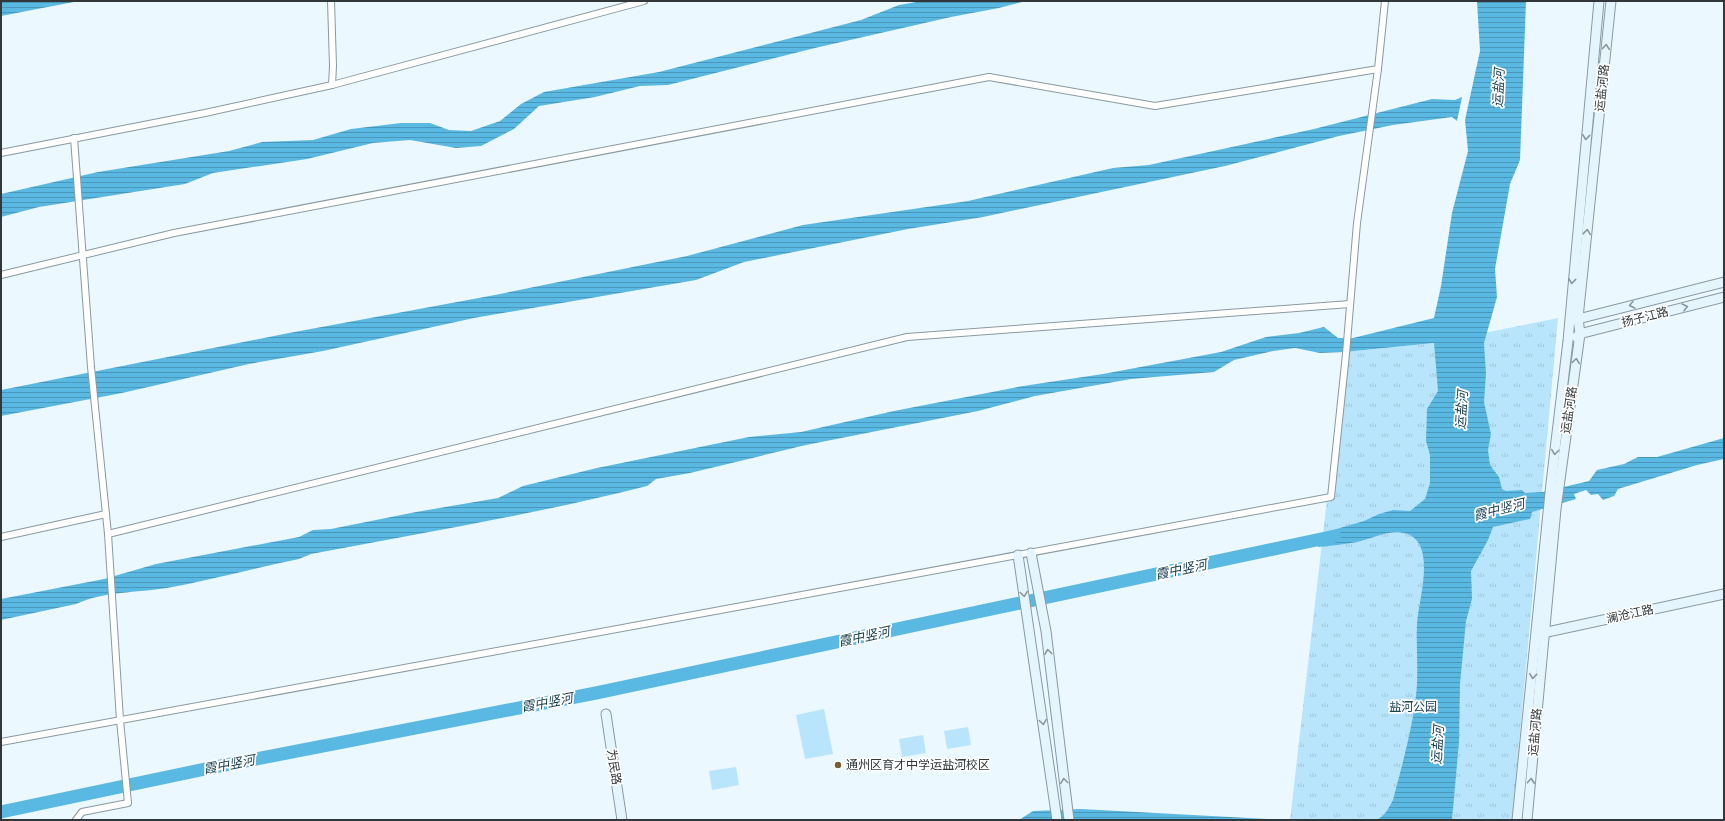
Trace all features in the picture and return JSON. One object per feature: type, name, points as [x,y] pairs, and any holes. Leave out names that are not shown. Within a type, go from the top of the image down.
[{"type":"main road","name":"运盐河路","points":[[1518,820],[1540,633],[1568,341],[1568,323],[1600,1]]},
{"type":"main road","name":"运盐河路","points":[[1555,483],[1580,334],[1578,318],[1611,1]]},
{"type":"main road","name":"扬子江路","points":[[1568,323],[1578,318],[1724,282]]},
{"type":"main road","name":"扬子江路","points":[[1568,341],[1580,334],[1724,297]]},
{"type":"main road","points":[[1031,553],[1046,631],[1069,820]]},
{"type":"main road","points":[[1018,555],[1057,820]]},
{"type":"main road","name":"澜沧江路","points":[[1540,633],[1724,594]]},
{"type":"main road","name":"运盐河路","points":[[1527,820],[1540,633]]},
{"type":"main road","name":"为民路","points":[[606,714],[622,820]]},
{"type":"street","points":[[331,1],[333,66],[332,84]]},
{"type":"street","points":[[1,153],[205,113],[332,84],[644,1]]},
{"type":"street","points":[[1,742],[277,690],[1031,553],[1331,496],[1346,354],[1357,223],[1371,111],[1378,69],[1385,1]]},
{"type":"street","points":[[1,275],[174,233],[989,77],[1155,106],[1378,69]]},
{"type":"street","points":[[74,138],[78,173],[91,367],[108,534],[120,720],[128,803],[82,812],[76,820]]},
{"type":"street","points":[[108,534],[907,337],[1350,304]]},
{"type":"street","points":[[1,537],[106,514]]},
{"type":"green space","name":"盐河公园","points":[[1558,318],[1512,820],[1290,820],[1344,352],[1435,343]]},
{"type":"green space","points":[[824,709],[833,754],[805,759],[796,715]]},
{"type":"green space","points":[[968,727],[971,745],[947,749],[944,731]]},
{"type":"green space","points":[[923,735],[926,753],[902,757],[899,739]]},
{"type":"green space","points":[[736,767],[739,785],[712,790],[709,771]]},
{"type":"water","points":[[1,1],[79,1],[1,16]]},
{"type":"water","points":[[922,1],[1026,1],[815,48],[668,85],[640,86],[595,97],[539,106],[514,129],[481,146],[456,148],[410,140],[373,143],[307,159],[213,173],[185,184],[39,207],[1,217],[1,194],[98,172],[229,151],[262,142],[313,140],[351,129],[401,123],[430,123],[449,130],[471,131],[500,121],[521,104],[544,92],[659,72],[861,20],[899,5]]},
{"type":"water","name":"运盐河","points":[[1477,1],[1526,1],[1520,160],[1510,184],[1495,269],[1497,297],[1484,343],[1486,374],[1484,402],[1491,434],[1488,450],[1490,465],[1499,477],[1502,489],[1506,491],[1522,490],[1525,493],[1543,492],[1589,481],[1597,470],[1624,464],[1638,457],[1657,457],[1724,438],[1724,459],[1697,465],[1618,489],[1614,496],[1603,500],[1598,494],[1591,495],[1586,490],[1574,494],[1576,499],[1532,512],[1530,519],[1493,527],[1488,540],[1471,571],[1472,599],[1466,621],[1460,684],[1459,742],[1452,820],[1375,820],[1384,815],[1393,800],[1414,712],[1417,684],[1417,624],[1424,576],[1422,552],[1418,542],[1410,535],[1397,532],[1384,534],[1357,542],[1318,547],[1316,535],[1364,521],[1379,514],[1393,510],[1410,511],[1425,499],[1430,483],[1430,455],[1426,441],[1427,409],[1438,391],[1434,343],[1320,353],[1295,348],[1273,351],[1234,360],[1214,372],[1131,379],[1035,396],[978,411],[806,445],[690,473],[656,479],[647,486],[605,496],[479,523],[311,554],[299,559],[184,585],[98,597],[76,604],[1,620],[1,599],[104,579],[156,564],[299,537],[313,530],[331,529],[416,512],[498,498],[523,486],[597,468],[749,437],[801,432],[894,411],[1023,386],[1103,374],[1221,352],[1266,337],[1299,333],[1324,327],[1338,338],[1353,338],[1434,318],[1441,286],[1452,213],[1468,151],[1465,120],[1480,51]]},
{"type":"water","points":[[1462,97],[1457,121],[1452,117],[1393,125],[1339,136],[1225,166],[983,217],[908,229],[744,262],[696,280],[474,318],[323,351],[249,364],[122,393],[1,416],[1,390],[289,333],[495,295],[687,256],[803,225],[968,201],[1113,168],[1149,165],[1314,129],[1432,99],[1455,100]]},
{"type":"water","points":[[1081,809],[1286,820],[1019,820],[1033,811]]},
{"type":"waterway","name":"霞中竖河","points":[[1,812],[215,767],[596,693],[1335,536]]},
{"type":"place","name":"通州区育才中学运盐河校区","points":[[838,765]]}]
